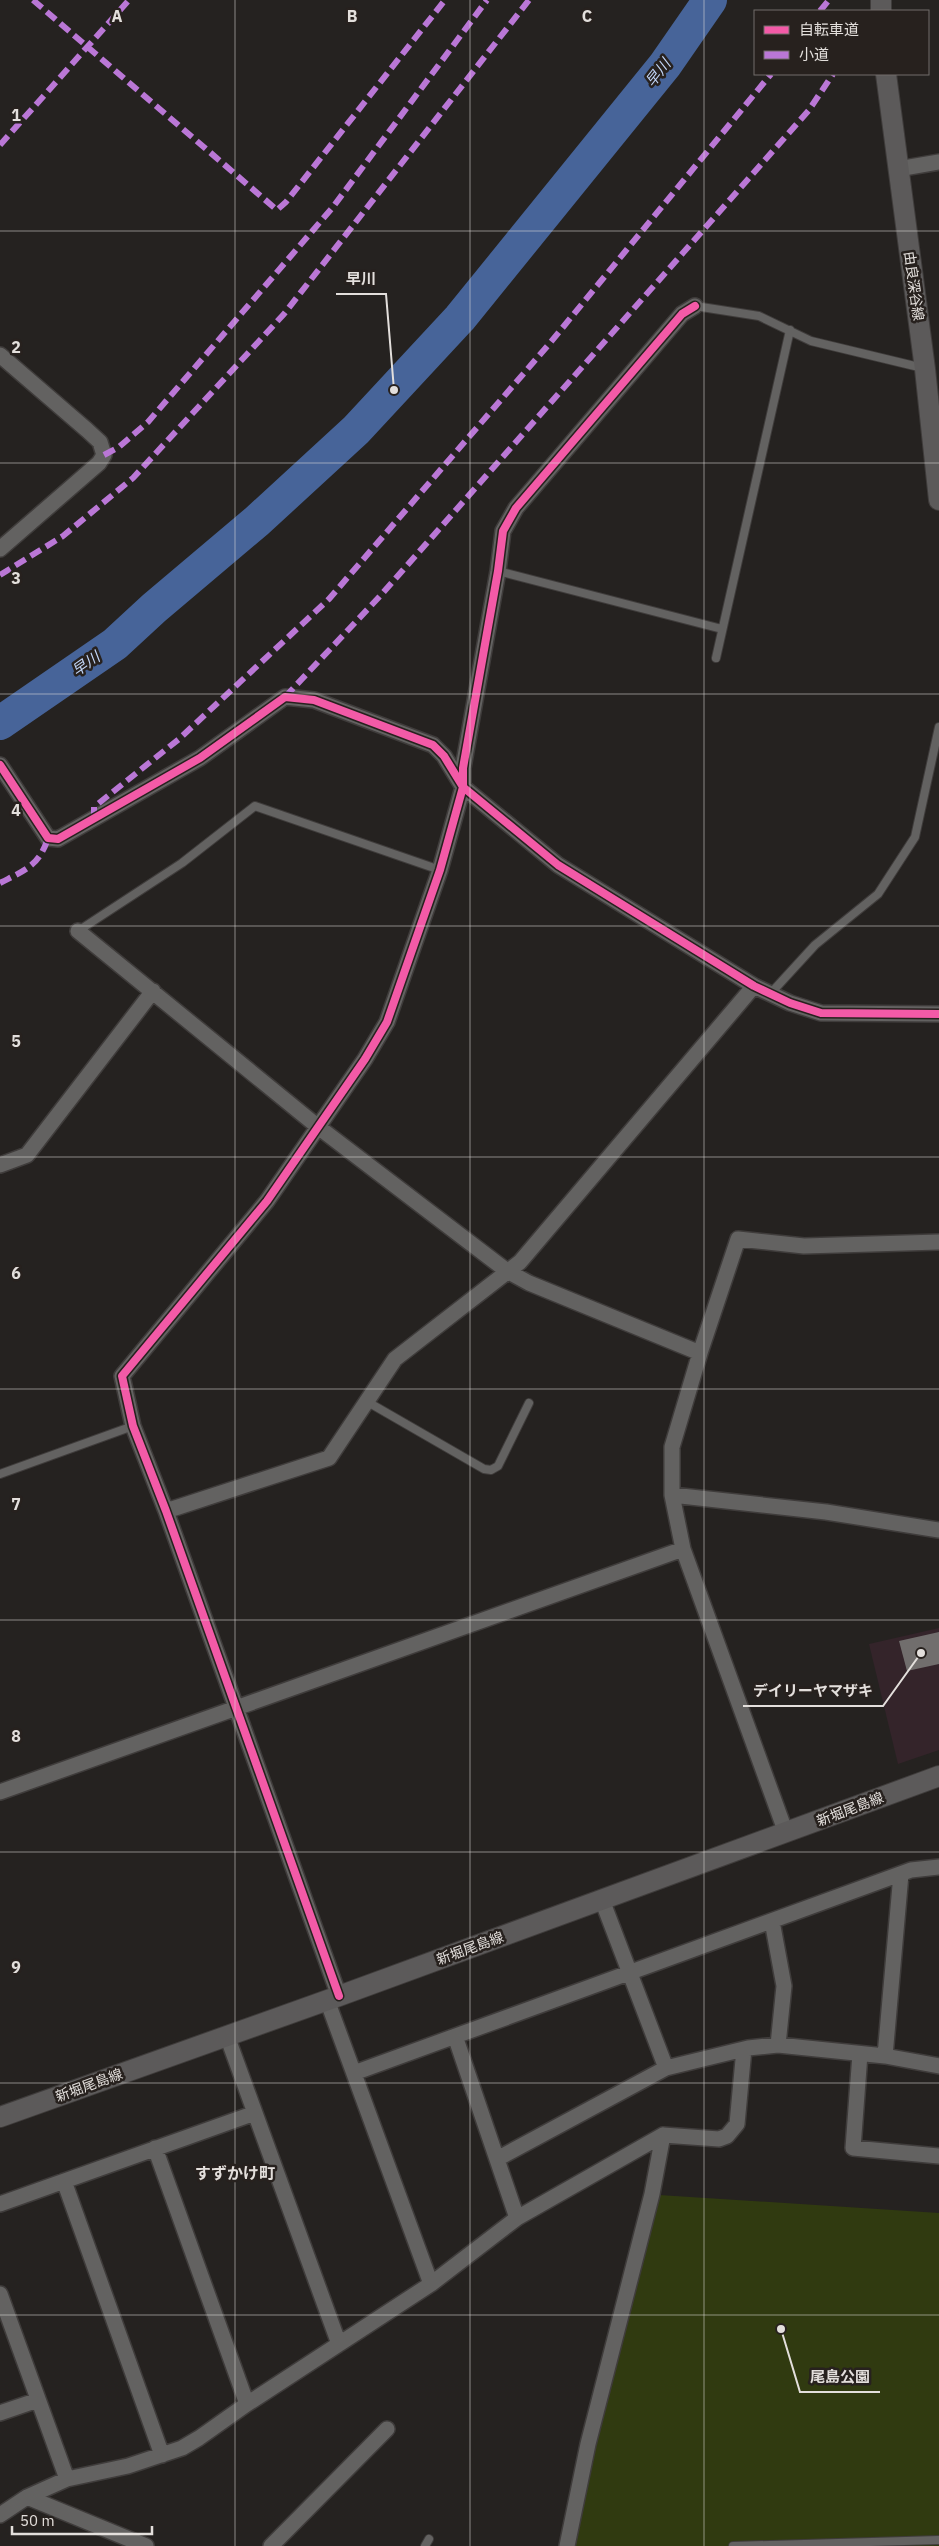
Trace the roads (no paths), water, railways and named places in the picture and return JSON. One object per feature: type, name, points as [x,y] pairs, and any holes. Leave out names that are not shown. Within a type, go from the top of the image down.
[{"type":"main road","name":"由良深谷線","points":[[886,75],[925,369],[937,466],[939,500]]},
{"type":"main road","name":"新堀尾島線","points":[[0,2117],[333,1998],[939,1776]]},
{"type":"street","points":[[898,169],[939,162]]},
{"type":"street","points":[[431,2284],[354,2073],[333,1998],[234,1708],[166,1511],[133,1426],[122,1376],[267,1201],[387,1022],[440,870],[463,787],[463,768],[498,571],[503,531],[516,508],[682,314],[694,306]]},
{"type":"street","points":[[0,355],[100,442],[104,455],[98,463],[0,549]]},
{"type":"street","points":[[0,765],[48,838],[58,839],[200,758],[285,697],[314,700],[432,745],[444,756],[463,787],[558,865],[754,986],[821,1013],[939,1014]]},
{"type":"street","points":[[78,931],[317,1126],[507,1271],[528,1283],[700,1353]]},
{"type":"street","points":[[166,1511],[329,1458],[395,1358],[520,1262],[754,986]]},
{"type":"street","points":[[0,1165],[27,1155],[153,991]]},
{"type":"street","points":[[786,1833],[683,1549],[672,1494],[672,1447],[700,1353],[738,1239],[804,1246],[939,1242]]},
{"type":"street","points":[[672,1494],[826,1512],[939,1530]]},
{"type":"street","points":[[0,1792],[683,1549]]},
{"type":"street","points":[[354,2073],[901,1874],[939,1867]]},
{"type":"street","points":[[885,2056],[901,1874]]},
{"type":"street","points":[[602,1900],[666,2068]]},
{"type":"street","points":[[772,1921],[784,1986],[778,2046]]},
{"type":"street","points":[[227,2036],[339,2344]]},
{"type":"street","points":[[454,2036],[517,2218]]},
{"type":"street","points":[[497,2159],[666,2068],[744,2049],[778,2046],[885,2056],[939,2066]]},
{"type":"street","points":[[0,2515],[27,2497],[67,2479],[120,2468],[162,2455],[199,2438],[247,2404],[431,2284],[517,2218],[663,2135],[719,2139],[727,2136],[734,2130],[737,2124],[744,2049]]},
{"type":"street","points":[[860,2054],[853,2148],[939,2156]]},
{"type":"street","points":[[0,2204],[255,2113]]},
{"type":"street","points":[[567,2546],[588,2444],[652,2194],[663,2135]]},
{"type":"street","points":[[155,2148],[247,2404]]},
{"type":"street","points":[[64,2182],[162,2455]]},
{"type":"street","points":[[0,2294],[67,2479]]},
{"type":"street","points":[[0,2413],[38,2400]]},
{"type":"street","points":[[271,2546],[387,2428]]},
{"type":"street","points":[[27,2497],[146,2546]]},
{"type":"lane","points":[[694,306],[759,316],[811,341],[925,369]]},
{"type":"lane","points":[[716,658],[790,330]]},
{"type":"lane","points":[[498,571],[722,629]]},
{"type":"lane","points":[[771,993],[815,945],[878,894],[915,836],[939,727]]},
{"type":"lane","points":[[78,931],[182,863],[255,806],[440,870]]},
{"type":"lane","points":[[366,1401],[484,1469],[491,1470],[498,1466],[529,1404]]},
{"type":"lane","points":[[0,1474],[133,1426]]},
{"type":"lane","points":[[732,2546],[939,2540]]},
{"type":"waterway","name":"早川","points":[[0,723],[115,644],[154,608],[257,521],[356,430],[460,318],[665,65],[710,0]]},
{"type":"place","name":"早川","points":[[394,390]]},
{"type":"place","name":"デイリーヤマザキ","points":[[921,1653]]},
{"type":"place","name":"尾島公園","points":[[781,2329]]},
{"type":"district","name":"すずかけ町","points":[[235,2173]]}]
